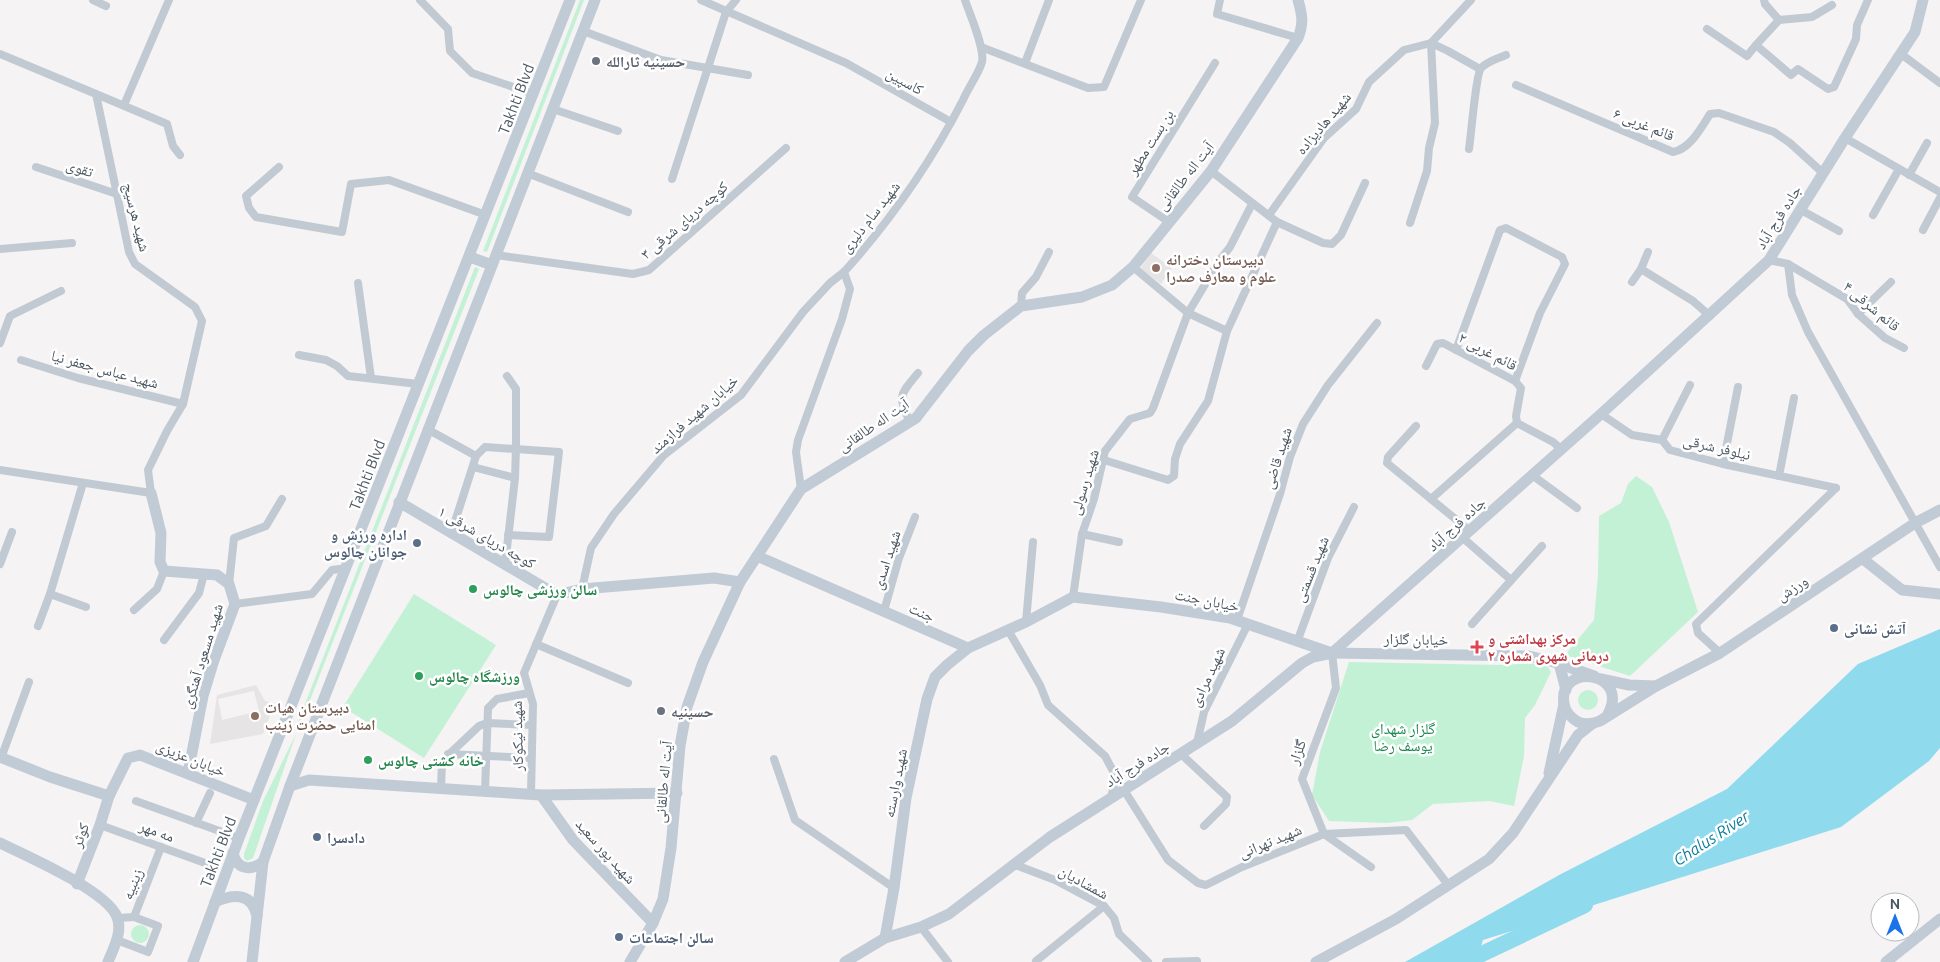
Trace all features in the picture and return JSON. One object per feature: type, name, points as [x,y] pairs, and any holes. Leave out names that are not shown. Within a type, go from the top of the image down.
[{"type":"street","points":[[93,0],[106,6]]},
{"type":"street","points":[[124,106],[170,0]]},
{"type":"street","points":[[420,0],[448,29],[450,51],[472,73],[534,94]]},
{"type":"street","name":"Takhti Blvd","points":[[193,962],[233,853],[570,0]]},
{"type":"street","points":[[252,962],[263,862],[290,786],[595,0]]},
{"type":"street","name":"کاسپين","points":[[700,0],[846,63],[951,122]]},
{"type":"street","points":[[672,179],[726,12],[736,0]]},
{"type":"street","name":"شهید سام دلیری","points":[[801,489],[796,452],[798,440],[842,319],[850,289],[844,272],[873,240],[904,197],[951,122],[982,61],[981,48],[965,0]]},
{"type":"street","points":[[1025,63],[1049,0],[1055,0]]},
{"type":"street","points":[[981,48],[1088,88],[1104,87],[1141,0]]},
{"type":"street","points":[[1220,0],[1217,14],[1298,38]]},
{"type":"street","name":"آیت اله طالقانی","points":[[630,962],[653,923],[663,899],[671,848],[680,746],[687,707],[703,662],[740,582],[801,489],[916,418],[968,351],[984,335],[1021,306],[1082,297],[1112,285],[1133,266],[1211,171],[1298,38],[1303,17],[1298,0]]},
{"type":"street","points":[[1410,223],[1427,172],[1429,148],[1435,123],[1431,43],[1471,0]]},
{"type":"street","points":[[1764,0],[1778,20]]},
{"type":"street","points":[[1756,45],[1791,75],[1798,69],[1828,89],[1834,87],[1856,39],[1857,25],[1868,0]]},
{"type":"street","name":"جاده فرج آباد","points":[[845,962],[884,938],[920,927],[949,914],[1050,837],[1232,721],[1302,663],[1313,657],[1332,653],[1467,534],[1710,316],[1769,260],[1845,138],[1915,32],[1923,0]]},
{"type":"street","points":[[1708,29],[1747,56],[1778,20],[1812,17],[1832,5]]},
{"type":"street","points":[[583,32],[661,60],[748,75]]},
{"type":"street","points":[[1431,43],[1480,69]]},
{"type":"street","name":"شهید هادیزاده","points":[[1269,215],[1324,138],[1356,110],[1369,82],[1404,50],[1431,43]]},
{"type":"street","points":[[0,54],[168,124],[173,146],[180,154]]},
{"type":"street","points":[[1900,54],[1940,83]]},
{"type":"street","points":[[1470,149],[1476,82],[1480,69],[1488,62],[1506,55]]},
{"type":"street","name":"بن بست مطهر","points":[[1169,222],[1132,197],[1215,63]]},
{"type":"street","name":"قائم غربی ۶","points":[[1516,85],[1673,152],[1679,151],[1689,143],[1710,114],[1719,113],[1774,132],[1790,142],[1823,173]]},
{"type":"street","name":"شهید هرسیج","points":[[96,94],[128,252],[134,264],[195,307],[202,321],[183,404]]},
{"type":"street","points":[[553,109],[618,131]]},
{"type":"street","points":[[1845,138],[1940,192]]},
{"type":"street","points":[[1909,175],[1927,143]]},
{"type":"street","name":"کوچه دریای شرقی ۳","points":[[494,260],[633,274],[649,270],[786,148]]},
{"type":"street","name":"تقوی","points":[[36,167],[116,194]]},
{"type":"street","points":[[279,167],[246,196],[249,208],[256,217],[342,232],[351,184],[389,180],[486,215]]},
{"type":"street","points":[[1873,215],[1899,169]]},
{"type":"street","points":[[1211,171],[1277,222],[1323,243],[1332,244],[1341,235],[1365,183]]},
{"type":"street","points":[[527,173],[628,212]]},
{"type":"street","points":[[1923,230],[1940,198]]},
{"type":"street","name":"شهید رسولی","points":[[1073,597],[1082,534],[1094,499],[1106,451],[1130,418],[1150,413],[1153,408],[1188,313],[1219,261],[1230,247],[1252,204]]},
{"type":"street","points":[[1801,210],[1839,231]]},
{"type":"street","points":[[1104,460],[1168,480],[1174,476],[1174,459],[1180,444],[1208,401],[1227,331],[1277,222]]},
{"type":"street","points":[[1456,350],[1500,230],[1506,228],[1562,257],[1565,264],[1540,313],[1515,381]]},
{"type":"street","points":[[0,249],[72,243]]},
{"type":"street","points":[[1021,306],[1022,293],[1036,277],[1049,252]]},
{"type":"street","points":[[1632,282],[1641,269],[1648,252]]},
{"type":"street","points":[[470,257],[494,260]]},
{"type":"street","name":"قائم شرقی ۴","points":[[1769,260],[1788,264],[1848,299],[1858,314],[1885,338],[1904,348]]},
{"type":"street","points":[[1788,264],[1792,296],[1808,332],[1940,567]]},
{"type":"street","points":[[1133,266],[1188,313],[1227,331]]},
{"type":"street","points":[[1641,269],[1693,301],[1710,316]]},
{"type":"street","name":"خیابان شهید فرازمند","points":[[582,589],[591,548],[614,514],[664,455],[741,395],[803,312],[830,282],[844,272]]},
{"type":"street","points":[[1858,314],[1891,282]]},
{"type":"street","points":[[358,283],[371,378]]},
{"type":"street","points":[[0,343],[10,316],[61,291]]},
{"type":"street","name":"شهید قاضی","points":[[1242,622],[1290,457],[1303,424],[1328,385],[1377,323]]},
{"type":"street","name":"قائم غربی ۲","points":[[1426,366],[1437,344],[1443,343],[1515,381],[1521,388],[1516,416],[1517,423]]},
{"type":"street","points":[[299,356],[326,360],[337,366],[348,376],[418,384]]},
{"type":"street","name":"شهید عباس جعفر نیا","points":[[20,360],[78,378],[183,404]]},
{"type":"street","points":[[910,422],[902,404],[903,392],[918,372]]},
{"type":"street","points":[[505,565],[515,478],[516,448],[516,389],[506,376]]},
{"type":"street","points":[[1662,440],[1690,385]]},
{"type":"street","points":[[1723,464],[1738,387]]},
{"type":"street","points":[[1778,476],[1794,398]]},
{"type":"street","points":[[134,610],[157,589],[164,572],[160,562],[161,533],[151,493],[148,470],[183,404]]},
{"type":"street","name":"نیلوفر شرقی","points":[[1601,414],[1632,435],[1662,440],[1670,450],[1723,464],[1836,488],[1696,624],[1698,633],[1720,653]]},
{"type":"street","points":[[1431,499],[1517,423],[1553,442],[1561,449]]},
{"type":"street","points":[[1416,426],[1388,457],[1387,463],[1431,499],[1511,580]]},
{"type":"street","points":[[427,429],[476,456]]},
{"type":"street","points":[[451,534],[476,456],[485,447],[559,452],[549,537],[508,535]]},
{"type":"street","points":[[472,467],[515,478]]},
{"type":"street","points":[[0,470],[151,493]]},
{"type":"street","points":[[1532,475],[1577,508]]},
{"type":"street","points":[[38,626],[50,594],[82,482]]},
{"type":"street","points":[[229,584],[234,538],[266,526],[282,499]]},
{"type":"street","name":"کوچه دریای شرقی ۱","points":[[399,502],[557,595]]},
{"type":"street","name":"شهید قسمتی","points":[[1297,642],[1328,558],[1354,507]]},
{"type":"street","name":"ورزش","points":[[1607,716],[1656,686],[1720,653],[1915,523],[1940,510]]},
{"type":"street","name":"شهید اسدی","points":[[884,611],[899,558],[915,517]]},
{"type":"street","points":[[0,564],[12,532]]},
{"type":"street","points":[[1082,534],[1119,542]]},
{"type":"street","points":[[1026,622],[1033,542]]},
{"type":"street","points":[[1472,624],[1542,546]]},
{"type":"street","name":"جنت","points":[[756,556],[968,648]]},
{"type":"street","points":[[1863,559],[1902,590],[1940,594]]},
{"type":"street","points":[[235,604],[312,594],[332,570],[347,568]]},
{"type":"street","points":[[164,572],[217,575],[229,584]]},
{"type":"street","points":[[164,640],[199,593],[204,574]]},
{"type":"street","points":[[557,595],[582,589],[714,578],[740,582]]},
{"type":"street","name":"شهید مسعود آهنگری","points":[[188,774],[203,696],[235,604],[229,584]]},
{"type":"street","points":[[50,594],[86,607]]},
{"type":"street","name":"شهید نیکوکار","points":[[536,794],[531,758],[533,704],[524,673],[557,595]]},
{"type":"street","points":[[968,648],[1026,622],[1073,597]]},
{"type":"street","name":"خیابان جنت","points":[[1073,597],[1161,607],[1242,622],[1332,653]]},
{"type":"street","name":"شهید مرادی","points":[[1197,744],[1204,712],[1242,622]]},
{"type":"street","points":[[1008,630],[1040,685],[1048,705],[1105,756],[1113,772],[1114,785],[1111,798]]},
{"type":"street","points":[[536,644],[628,683]]},
{"type":"street","name":"شهید وارسته","points":[[884,938],[894,888],[906,798],[927,699],[935,677],[947,664],[968,648]]},
{"type":"street","name":"خیابان گلزار","points":[[1332,653],[1529,656],[1559,663],[1598,678],[1629,685],[1656,686]]},
{"type":"street","name":"گلزار","points":[[1324,834],[1302,779],[1336,688],[1332,653]]},
{"type":"street","points":[[1547,780],[1566,690],[1559,663]]},
{"type":"street","points":[[1316,962],[1396,919],[1489,859],[1512,833],[1578,735],[1592,724],[1607,716],[1611,709],[1612,692],[1598,678],[1586,676],[1578,678],[1566,690]]},
{"type":"street","points":[[29,682],[1,757],[50,777],[109,796]]},
{"type":"street","points":[[485,791],[488,708],[497,699],[530,693]]},
{"type":"street","points":[[1564,704],[1571,717],[1578,722],[1592,724]]},
{"type":"street","points":[[441,788],[442,761],[479,726],[487,723],[532,725]]},
{"type":"street","points":[[448,754],[531,758]]},
{"type":"street","points":[[1181,754],[1228,797],[1226,804],[1204,826]]},
{"type":"street","name":"خیابان عزیزی","points":[[109,796],[128,758],[140,755],[254,800]]},
{"type":"street","points":[[774,760],[795,820],[894,888]]},
{"type":"street","points":[[298,764],[302,775],[309,780]]},
{"type":"street","name":"شهید پور سعید","points":[[290,786],[309,780],[536,794],[676,793]]},
{"type":"street","name":"شهید تهرانی","points":[[1124,790],[1168,860],[1198,883],[1206,885],[1242,866],[1324,834],[1406,830],[1449,886]]},
{"type":"street","points":[[196,823],[210,793]]},
{"type":"street","name":"شهید پور سعید","points":[[536,794],[573,840],[653,923]]},
{"type":"street","name":"کوثر","points":[[77,884],[109,796]]},
{"type":"street","points":[[136,801],[239,838]]},
{"type":"street","name":"مه مهر","points":[[100,824],[205,863]]},
{"type":"street","points":[[1324,834],[1371,866]]},
{"type":"street","points":[[0,843],[52,869],[105,900],[118,918],[117,940],[108,962]]},
{"type":"street","name":"زینبیه","points":[[118,918],[134,917],[161,847]]},
{"type":"street","points":[[233,853],[237,863],[246,868],[256,867],[263,862]]},
{"type":"street","name":"شمشادیان","points":[[1013,864],[1055,880],[1104,906],[1114,918],[1119,934],[1148,962]]},
{"type":"street","points":[[215,902],[230,896],[246,899],[256,911],[257,918]]},
{"type":"street","points":[[1036,960],[1104,906]]},
{"type":"street","points":[[117,940],[148,952],[158,926],[134,917]]},
{"type":"street","points":[[1886,962],[1940,919]]},
{"type":"street","points":[[920,927],[948,962]]},
{"type":"street","points":[[1166,962],[1197,960]]},
{"type":"shaded area","name":"دبیرستان دخترانه علوم و معارف صدرا","points":[[1151,253],[1172,268],[1161,284],[1140,269]]},
{"type":"shaded area","name":"دبیرستان هیات امنایی حضرت زینب","points":[[256,685],[265,701],[275,703],[263,734],[210,744],[217,695]],"holes":[[[254,691],[259,711],[222,720],[218,699]]]},
{"type":"green space","points":[[580,0],[584,0],[487,252],[483,251]]},
{"type":"green space","points":[[475,267],[479,269],[301,723],[298,722]]},
{"type":"green space","points":[[1636,476],[1652,487],[1669,522],[1698,612],[1630,676],[1565,655],[1594,620],[1598,575],[1599,516],[1621,503],[1628,484]]},
{"type":"green space","name":"ورزشگاه چالوس","points":[[414,594],[496,645],[424,758],[343,707]]},
{"type":"green space","name":"گلزار شهدای یوسف رضا","points":[[1349,662],[1498,665],[1545,663],[1551,672],[1535,705],[1525,718],[1524,756],[1514,806],[1489,801],[1433,804],[1412,820],[1388,823],[1329,821],[1312,795],[1320,752]]},
{"type":"green space","points":[[1588,690],[1595,693],[1598,700],[1595,707],[1588,710],[1581,707],[1578,700],[1581,693]]},
{"type":"green space","points":[[296,734],[253,858],[247,861],[244,858],[244,854],[263,801]]},
{"type":"green space","points":[[140,925],[148,930],[149,934],[144,942],[140,943],[132,938],[131,934],[136,926]]},
{"type":"water","points":[[1940,629],[1940,748],[1929,761],[1841,827],[1483,940],[1476,962],[1405,962],[1561,874],[1727,789],[1858,664]]},
{"type":"waterway","name":"Chalus River","points":[[1465,962],[1585,905]]},
{"type":"place","name":"حسینیه ثارالله","points":[[596,61]]},
{"type":"place","name":"دبیرستان دخترانه علوم و معارف صدرا","points":[[1156,268]]},
{"type":"place","name":"اداره ورزش و جوانان چالوس","points":[[417,543]]},
{"type":"place","name":"سالن ورزشی چالوس","points":[[473,589]]},
{"type":"place","name":"آتش نشانی","points":[[1834,628]]},
{"type":"place","name":"مرکز بهداشتی و درمانی شهری شماره ۲","points":[[1477,647]]},
{"type":"place","name":"ورزشگاه چالوس","points":[[419,676]]},
{"type":"place","name":"حسینیه","points":[[661,711]]},
{"type":"place","name":"دبیرستان هیات امنایی حضرت زینب","points":[[255,716]]},
{"type":"place","name":"خانه کشتی چالوس","points":[[368,760]]},
{"type":"place","name":"دادسرا","points":[[317,837]]},
{"type":"place","name":"سالن اجتماعات","points":[[619,937]]}]
